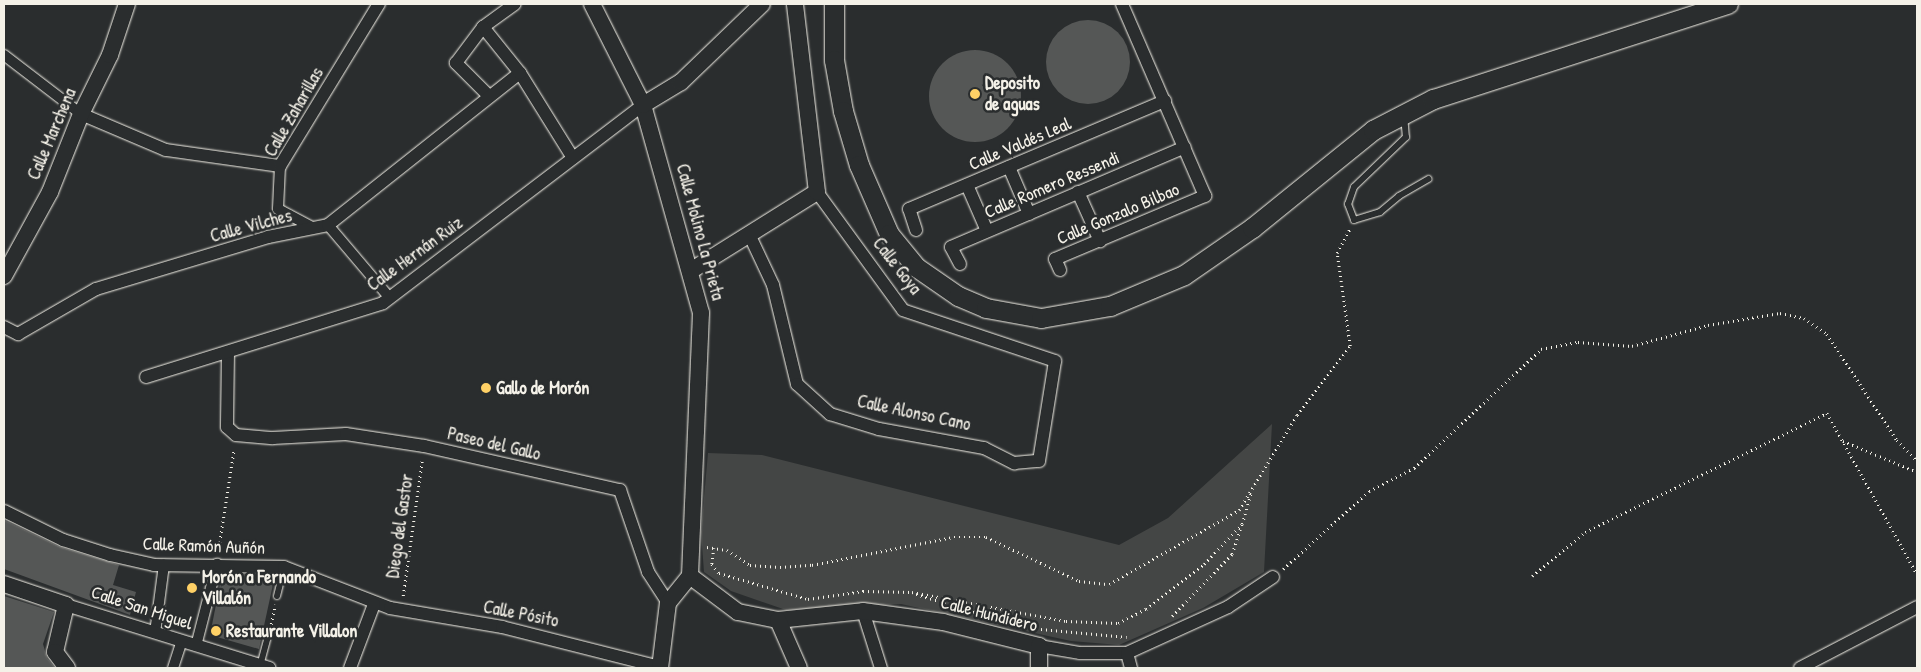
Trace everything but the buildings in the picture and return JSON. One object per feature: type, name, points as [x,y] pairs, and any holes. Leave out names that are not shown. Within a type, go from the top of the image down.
[{"type":"main road","points":[[833,7],[834,60],[842,111],[858,165],[889,234],[904,254],[932,280],[986,308],[1011,315],[1041,318],[1076,314],[1144,294],[1184,275],[1252,228],[1373,130],[1404,113],[1474,85],[1728,4]]},
{"type":"street","name":"Calle Marchena","points":[[4,275],[50,192],[81,114],[110,55],[127,4]]},
{"type":"street","name":"Calle Zaharillas","points":[[314,228],[278,210],[280,166],[379,4]]},
{"type":"street","points":[[485,99],[456,63],[483,27],[515,4]]},
{"type":"street","name":"Calle Molino La Prieta","points":[[592,4],[644,105],[692,270],[701,313],[690,576]]},
{"type":"street","points":[[644,105],[681,82],[762,4]]},
{"type":"street","name":"Calle Goya","points":[[795,4],[817,192],[903,310],[1055,361],[1039,461]]},
{"type":"street","points":[[1122,4],[1184,147]]},
{"type":"street","points":[[483,27],[520,73],[573,158]]},
{"type":"street","points":[[4,55],[81,114],[166,150],[280,166]]},
{"type":"street","name":"Calle Vilches","points":[[4,327],[18,334],[96,289],[268,237],[328,225],[520,73]]},
{"type":"street","name":"Calle Valdés Leal","points":[[916,230],[909,210],[1165,102]]},
{"type":"street","name":"Calle Hernán Ruiz","points":[[146,377],[383,303],[644,105]]},
{"type":"street","name":"Calle Romero Ressendi","points":[[960,264],[951,247],[1184,147]]},
{"type":"street","name":"Calle Gonzalo Bilbao","points":[[1060,270],[1055,260],[1206,196],[1184,147]]},
{"type":"street","points":[[1009,167],[1029,214]]},
{"type":"street","points":[[967,185],[987,231]]},
{"type":"street","points":[[692,270],[817,192]]},
{"type":"street","points":[[1078,192],[1100,241]]},
{"type":"street","points":[[328,225],[390,298]]},
{"type":"street","name":"Calle Alonso Cano","points":[[749,234],[773,285],[797,384],[830,414],[879,429],[984,448],[1014,462],[1039,461]]},
{"type":"street","points":[[228,352],[227,427],[236,435]]},
{"type":"street","name":"Paseo del Gallo","points":[[236,435],[273,438],[346,434],[424,446],[620,490],[648,572],[668,603]]},
{"type":"street","name":"Calle Ramón Auñón","points":[[4,512],[63,540],[110,555],[164,564],[284,567],[374,604]]},
{"type":"street","points":[[155,633],[164,564]]},
{"type":"street","points":[[196,646],[217,564]]},
{"type":"street","points":[[660,667],[668,603],[690,576]]},
{"type":"street","name":"Calle Hundidero","points":[[690,576],[738,612],[778,620],[863,611],[943,622],[1039,646],[1080,653],[1127,653],[1228,607],[1273,577]]},
{"type":"street","name":"Calle San Miguel","points":[[4,584],[265,667]]},
{"type":"street","points":[[350,668],[374,604]]},
{"type":"street","name":"Calle Pósito","points":[[374,604],[531,633],[660,667]]},
{"type":"street","points":[[66,605],[55,652],[68,668]]},
{"type":"street","points":[[1800,668],[1917,607]]},
{"type":"street","points":[[863,611],[881,668]]},
{"type":"street","points":[[778,620],[799,668]]},
{"type":"street","points":[[173,668],[182,641]]},
{"type":"street","points":[[1039,646],[1039,668]]},
{"type":"street","points":[[1127,653],[1131,668]]},
{"type":"lane","points":[[1404,113],[1406,137],[1354,187],[1348,204],[1354,220],[1380,212],[1399,196],[1428,179]]},
{"type":"lane","points":[[277,596],[284,567]]},
{"type":"lane","points":[[265,667],[268,639]]},
{"type":"path","points":[[690,548],[727,550],[750,565],[780,567],[812,565],[954,537],[986,537],[1078,581],[1109,584],[1240,510],[1297,415],[1350,346],[1337,253],[1354,220]]},
{"type":"path","points":[[1273,577],[1369,491],[1414,468],[1541,349],[1578,342],[1632,346],[1708,325],[1780,313],[1804,318],[1827,334],[1897,440],[1917,461]]},
{"type":"path","points":[[1532,576],[1585,532],[1827,412],[1917,574]]},
{"type":"path","points":[[217,564],[236,435]]},
{"type":"path","points":[[1843,441],[1917,472]]},
{"type":"path","name":"Diego del Gastor","points":[[401,610],[424,446]]},
{"type":"path","points":[[1170,619],[1232,554],[1253,488]]},
{"type":"path","points":[[714,548],[712,564],[719,573],[808,599],[863,592],[912,592],[1066,621],[1118,623],[1146,609],[1204,564],[1242,524]]},
{"type":"path","points":[[912,592],[929,600],[986,615]]},
{"type":"path","points":[[268,639],[277,596]]},
{"type":"path","points":[[1032,627],[1153,642]]},
{"type":"shaded area","points":[[1272,424],[1264,572],[1203,608],[1119,645],[1071,641],[901,604],[786,610],[731,591],[704,572],[701,532],[708,453],[762,455],[1119,545],[1168,518]]},
{"type":"place","name":"Deposito de aguas","points":[[975,94]]},
{"type":"place","name":"Gallo de Morón","points":[[486,388]]},
{"type":"place","name":"Morón a Fernando Villalón","points":[[192,588]]},
{"type":"place","name":"Restaurante Villalon","points":[[216,631]]}]
